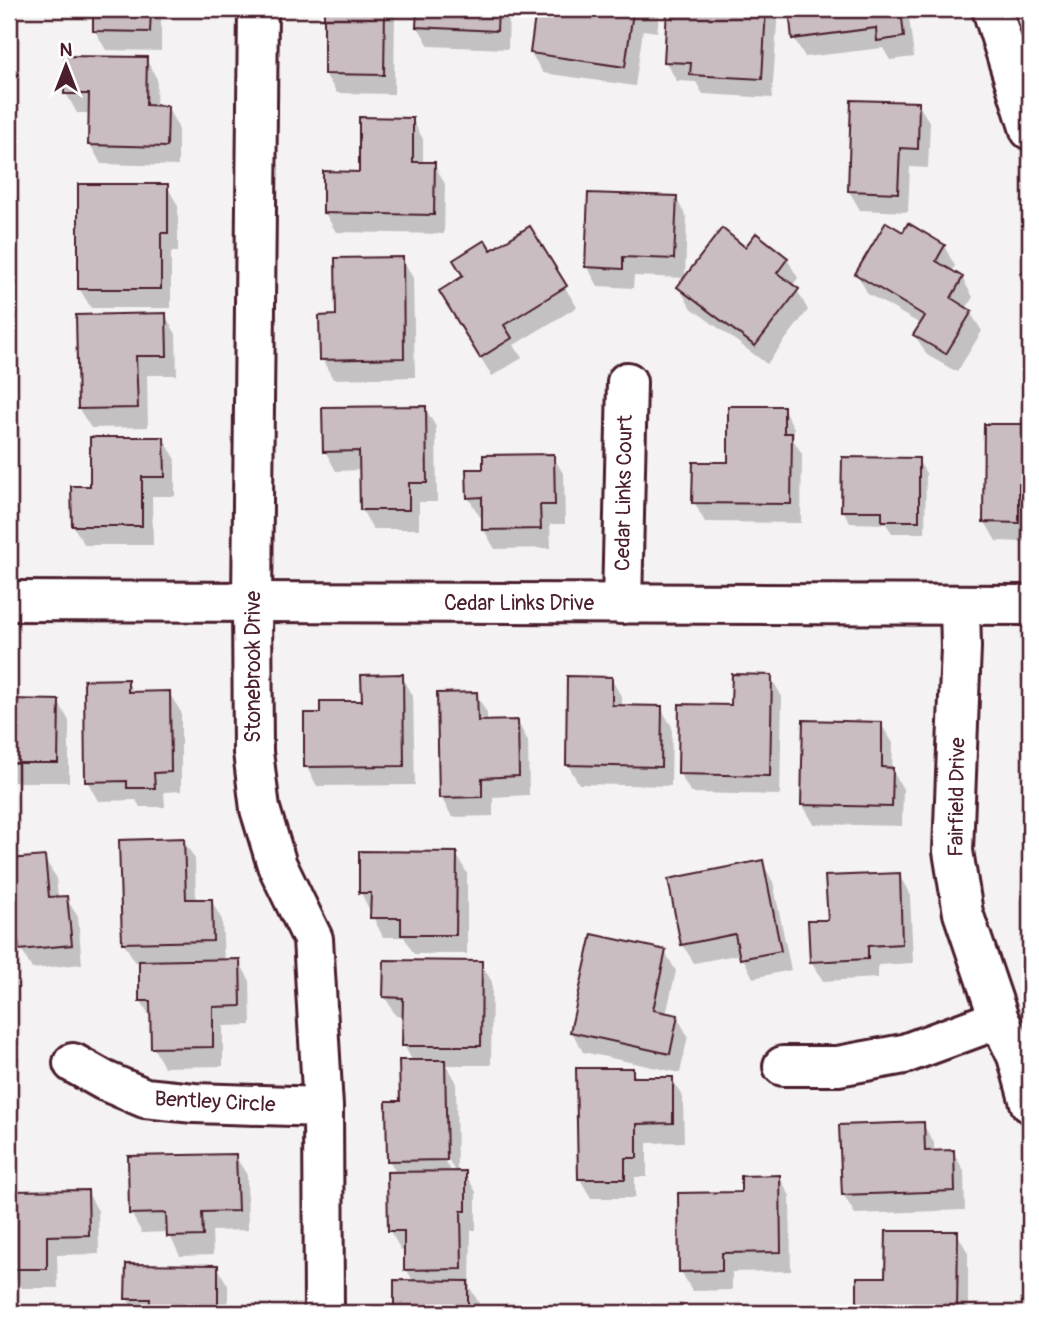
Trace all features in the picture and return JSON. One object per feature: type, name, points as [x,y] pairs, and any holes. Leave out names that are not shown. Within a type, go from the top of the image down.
[{"type":"street","name":"Stonebrook Drive","points":[[258,9],[253,752],[260,809],[277,865],[313,939],[323,1107],[324,1313]]},
{"type":"street","points":[[992,9],[1030,130]]},
{"type":"street","name":"Cedar Links Court","points":[[622,604],[627,382]]},
{"type":"street","name":"Cedar Links Drive","points":[[9,601],[1030,605]]},
{"type":"street","name":"Fairfield Drive","points":[[960,605],[961,647],[953,851],[963,913],[999,1018],[1017,1056],[1030,1102]]},
{"type":"street","points":[[783,1066],[838,1066],[904,1054],[999,1018]]},
{"type":"street","name":"Bentley Circle","points":[[73,1063],[105,1081],[145,1098],[194,1104],[323,1107]]},
{"type":"building","points":[[93,9],[151,9],[150,32],[93,31]]},
{"type":"building","points":[[324,9],[385,9],[384,75],[324,74]]},
{"type":"building","points":[[417,9],[498,9],[497,31],[416,27]]},
{"type":"building","points":[[536,9],[647,9],[646,13],[633,12],[625,67],[530,53]]},
{"type":"building","points":[[667,9],[766,9],[762,79],[690,75],[691,63],[664,62]]},
{"type":"building","points":[[789,9],[901,9],[904,37],[877,41],[876,28],[792,39]]},
{"type":"building","points":[[65,56],[147,57],[146,105],[168,106],[167,147],[88,145],[89,94],[64,94]]},
{"type":"building","points":[[851,100],[919,102],[918,149],[900,148],[898,193],[848,191]]},
{"type":"building","points":[[359,117],[413,118],[413,162],[435,162],[434,215],[323,213],[323,171],[359,172]]},
{"type":"building","points":[[78,184],[168,184],[168,233],[161,233],[161,289],[78,289]]},
{"type":"building","points":[[588,193],[677,196],[674,259],[623,257],[623,269],[585,267]]},
{"type":"building","points":[[886,222],[903,232],[908,223],[945,245],[936,261],[963,277],[951,298],[972,311],[946,354],[913,335],[925,316],[855,274]]},
{"type":"building","points":[[530,226],[567,286],[504,325],[512,338],[480,358],[439,291],[463,276],[453,260],[485,240],[491,250]]},
{"type":"building","points":[[722,228],[745,247],[756,233],[788,258],[777,273],[799,289],[755,346],[677,287]]},
{"type":"building","points":[[403,257],[404,358],[320,360],[319,316],[336,315],[335,258]]},
{"type":"building","points":[[1030,270],[1030,307],[1020,273]]},
{"type":"building","points":[[166,313],[167,356],[136,356],[138,408],[78,409],[76,315]]},
{"type":"building","points":[[426,406],[427,483],[409,483],[409,510],[360,510],[359,451],[323,452],[322,407]]},
{"type":"building","points":[[728,406],[784,406],[784,433],[792,433],[791,504],[692,503],[693,462],[728,462]]},
{"type":"building","points":[[984,424],[1030,424],[1030,484],[1019,484],[1019,523],[983,522]]},
{"type":"building","points":[[90,437],[164,437],[165,477],[142,477],[142,526],[72,526],[71,486],[90,486]]},
{"type":"building","points":[[554,454],[555,505],[540,505],[541,529],[482,530],[482,497],[467,498],[466,469],[483,469],[483,455]]},
{"type":"building","points":[[842,457],[919,458],[919,521],[882,521],[882,511],[841,511]]},
{"type":"building","points":[[1028,657],[1030,819],[1026,819]]},
{"type":"building","points":[[403,674],[404,766],[304,767],[304,713],[320,713],[320,701],[362,701],[361,675]]},
{"type":"building","points":[[732,674],[772,675],[770,776],[678,774],[679,704],[731,705]]},
{"type":"building","points":[[567,676],[612,677],[612,705],[662,706],[661,767],[566,765]]},
{"type":"building","points":[[128,679],[128,692],[170,691],[171,772],[154,773],[155,788],[127,788],[127,781],[85,782],[84,680]]},
{"type":"building","points":[[477,692],[478,721],[518,720],[519,776],[482,778],[482,797],[439,798],[437,693]]},
{"type":"building","points":[[9,699],[59,700],[58,763],[9,763]]},
{"type":"building","points":[[803,720],[882,722],[882,767],[893,768],[892,807],[801,805]]},
{"type":"building","points":[[184,838],[186,899],[212,899],[213,941],[122,943],[119,840]]},
{"type":"building","points":[[359,851],[457,852],[456,935],[401,935],[401,918],[370,918],[371,893],[359,893]]},
{"type":"building","points":[[45,856],[49,897],[67,896],[72,945],[19,950],[15,908],[9,909],[9,859]]},
{"type":"building","points":[[763,860],[781,951],[740,959],[735,934],[681,945],[668,879]]},
{"type":"building","points":[[900,873],[902,944],[868,946],[868,959],[810,962],[808,920],[828,920],[825,876]]},
{"type":"building","points":[[592,934],[666,950],[653,1010],[678,1015],[670,1054],[570,1032]]},
{"type":"building","points":[[240,959],[241,1006],[213,1007],[213,1047],[151,1048],[150,1001],[139,1001],[139,961]]},
{"type":"building","points":[[384,960],[482,961],[481,1046],[402,1046],[403,998],[383,997]]},
{"type":"building","points":[[399,1060],[445,1060],[447,1160],[387,1161],[386,1101],[400,1101]]},
{"type":"building","points":[[576,1068],[633,1068],[633,1077],[673,1077],[673,1123],[637,1124],[637,1158],[625,1158],[625,1179],[578,1179]]},
{"type":"building","points":[[924,1122],[925,1151],[954,1150],[955,1191],[842,1195],[839,1125]]},
{"type":"building","points":[[236,1154],[238,1211],[202,1212],[203,1236],[167,1237],[166,1213],[129,1214],[128,1156]]},
{"type":"building","points":[[466,1171],[466,1211],[461,1211],[462,1269],[404,1270],[404,1231],[388,1231],[387,1172]]},
{"type":"building","points":[[780,1175],[781,1252],[722,1253],[722,1271],[679,1272],[678,1193],[741,1192],[741,1176]]},
{"type":"building","points":[[88,1190],[89,1235],[47,1236],[47,1269],[9,1269],[9,1191]]},
{"type":"building","points":[[886,1231],[958,1231],[957,1313],[857,1313],[857,1277],[885,1277]]},
{"type":"building","points":[[126,1264],[218,1265],[218,1313],[149,1313],[150,1299],[125,1299]]},
{"type":"building","points":[[394,1280],[468,1281],[468,1313],[394,1313]]}]
